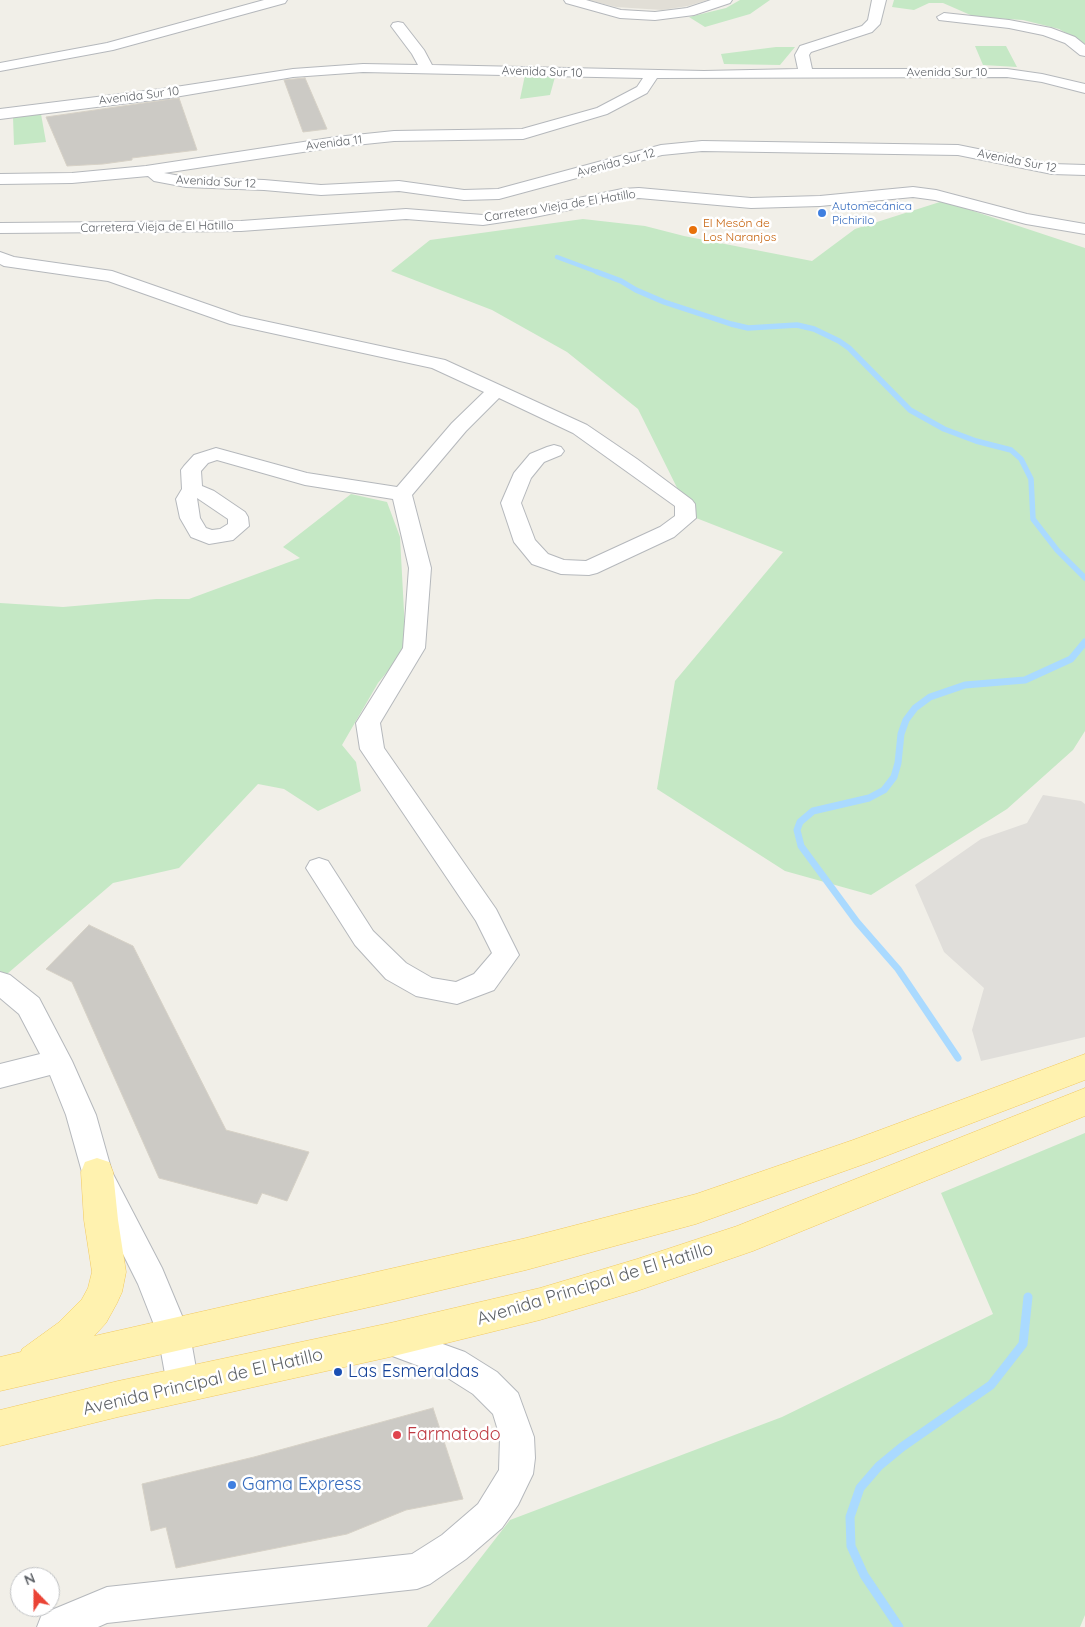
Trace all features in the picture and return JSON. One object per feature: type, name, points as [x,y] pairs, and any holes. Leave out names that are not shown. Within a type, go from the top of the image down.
[{"type":"main road","points":[[13,1371],[526,1254],[696,1209],[858,1152],[1085,1067]]},
{"type":"main road","name":"Avenida Principal de El Hatillo","points":[[0,1428],[390,1340],[540,1304],[637,1275],[741,1240],[1085,1102]]},
{"type":"main road","points":[[13,1371],[71,1335],[94,1310],[105,1292],[109,1272],[101,1220],[98,1172]]},
{"type":"street","points":[[0,67],[108,47],[280,0]]},
{"type":"street","points":[[571,0],[620,14],[655,16],[689,12],[725,0]]},
{"type":"street","points":[[806,74],[802,55],[805,49],[867,29],[875,21],[879,0]]},
{"type":"street","points":[[944,17],[1009,24],[1046,31],[1070,40],[1085,52]]},
{"type":"street","points":[[398,26],[419,53],[426,69]]},
{"type":"street","name":"Avenida Sur 10","points":[[0,114],[169,93],[293,73],[363,68],[653,74],[1007,73],[1042,78],[1085,89]]},
{"type":"street","name":"Avenida 11","points":[[0,179],[72,178],[151,170],[336,142],[394,136],[523,134],[602,111],[622,102],[642,90],[653,74]]},
{"type":"street","name":"Avenida Sur 12","points":[[151,170],[160,178],[186,182],[264,185],[321,190],[399,186],[464,196],[499,194],[661,150],[702,146],[958,150],[1052,169],[1085,170]]},
{"type":"street","name":"Carretera Vieja de El Hatillo","points":[[0,228],[240,226],[406,214],[483,220],[622,194],[679,195],[731,202],[770,203],[912,192],[936,195],[1026,219],[1085,229]]},
{"type":"street","points":[[0,257],[10,262],[112,276],[236,320],[438,364],[580,429],[685,504],[686,518],[667,532],[589,568],[561,567],[540,559],[525,542],[511,503],[521,478],[537,458],[554,451]]},
{"type":"street","points":[[402,494],[459,427],[497,390]]},
{"type":"street","points":[[192,488],[191,470],[201,459],[216,454],[305,479],[402,494]]},
{"type":"street","points":[[319,868],[364,938],[396,971],[426,988],[457,993],[484,982],[506,955],[487,916],[372,749],[368,723],[414,648],[420,568],[402,494]]},
{"type":"street","points":[[0,983],[29,1006],[58,1061],[81,1115],[98,1172],[111,1202],[151,1278],[174,1335],[183,1386]]},
{"type":"street","points":[[0,1076],[58,1061]]},
{"type":"street","points":[[55,1627],[107,1605],[417,1571],[461,1540],[490,1516],[516,1474],[518,1458],[517,1437],[506,1404],[485,1383],[453,1363],[390,1340]]},
{"type":"shaded area","points":[[588,0],[708,0],[688,6],[662,10],[616,7]]},
{"type":"shaded area","points":[[1043,795],[1081,801],[1085,804],[1085,1037],[981,1061],[972,1030],[984,988],[944,952],[915,885],[981,839],[1027,823]]},
{"type":"green space","points":[[740,0],[770,0],[750,14],[705,27],[689,17],[726,8]]},
{"type":"green space","points":[[894,0],[1085,0],[1085,44],[1059,29],[1023,20],[975,17],[943,3],[929,3],[914,10],[892,7]]},
{"type":"green space","points":[[975,46],[1006,46],[1017,67],[983,65]]},
{"type":"green space","points":[[776,47],[795,47],[780,65],[724,64],[721,54]]},
{"type":"green space","points":[[525,75],[555,77],[550,95],[520,99]]},
{"type":"green space","points":[[41,114],[46,142],[14,145],[13,117]]},
{"type":"green space","points":[[943,201],[1085,248],[1085,731],[1073,750],[1007,809],[871,895],[785,871],[657,789],[675,681],[783,552],[691,516],[638,409],[567,352],[492,310],[391,271],[430,240],[583,219],[645,226],[684,236],[812,261],[855,229]]},
{"type":"green space","points":[[351,494],[387,502],[400,537],[406,649],[378,683],[342,745],[356,762],[361,791],[318,811],[284,789],[258,784],[179,868],[113,883],[0,980],[0,603],[63,607],[156,599],[189,599],[300,558],[283,547]]},
{"type":"green space","points":[[1085,1133],[1085,1615],[1080,1627],[427,1627],[510,1520],[782,1417],[993,1314],[941,1193]]},
{"type":"building","points":[[305,78],[327,129],[303,132],[284,80]]},
{"type":"building","points":[[179,98],[197,150],[132,158],[132,160],[103,164],[67,166],[46,117]]},
{"type":"building","points":[[89,925],[133,946],[226,1130],[309,1152],[287,1201],[262,1193],[257,1204],[159,1178],[72,982],[46,969]]},
{"type":"building","points":[[433,1408],[463,1499],[406,1510],[347,1534],[176,1568],[166,1527],[151,1531],[142,1484],[254,1457]]},
{"type":"waterway","points":[[557,257],[600,273]]},
{"type":"waterway","points":[[597,272],[621,281],[636,290],[664,302],[731,324],[748,328],[797,325],[814,329],[839,341],[849,348],[910,410],[944,429],[976,441],[1011,450],[1021,459],[1031,479],[1033,519],[1057,550],[1085,578]]},
{"type":"waterway","points":[[958,1058],[898,969],[857,922],[801,846],[797,830],[800,822],[813,811],[869,798],[884,790],[894,777],[898,763],[901,734],[906,720],[915,708],[930,697],[965,685],[1025,680],[1071,659],[1085,642]]},
{"type":"waterway","points":[[899,1627],[864,1575],[851,1546],[850,1517],[860,1488],[879,1466],[902,1447],[991,1385],[1023,1344],[1028,1297]]},
{"type":"place","name":"Automecánica Pichirilo","points":[[822,213]]},
{"type":"place","name":"El Mesón de Los Naranjos","points":[[693,230]]},
{"type":"place","name":"Las Esmeraldas","points":[[338,1372]]},
{"type":"place","name":"Farmatodo","points":[[397,1435]]},
{"type":"place","name":"Gama Express","points":[[232,1485]]}]
